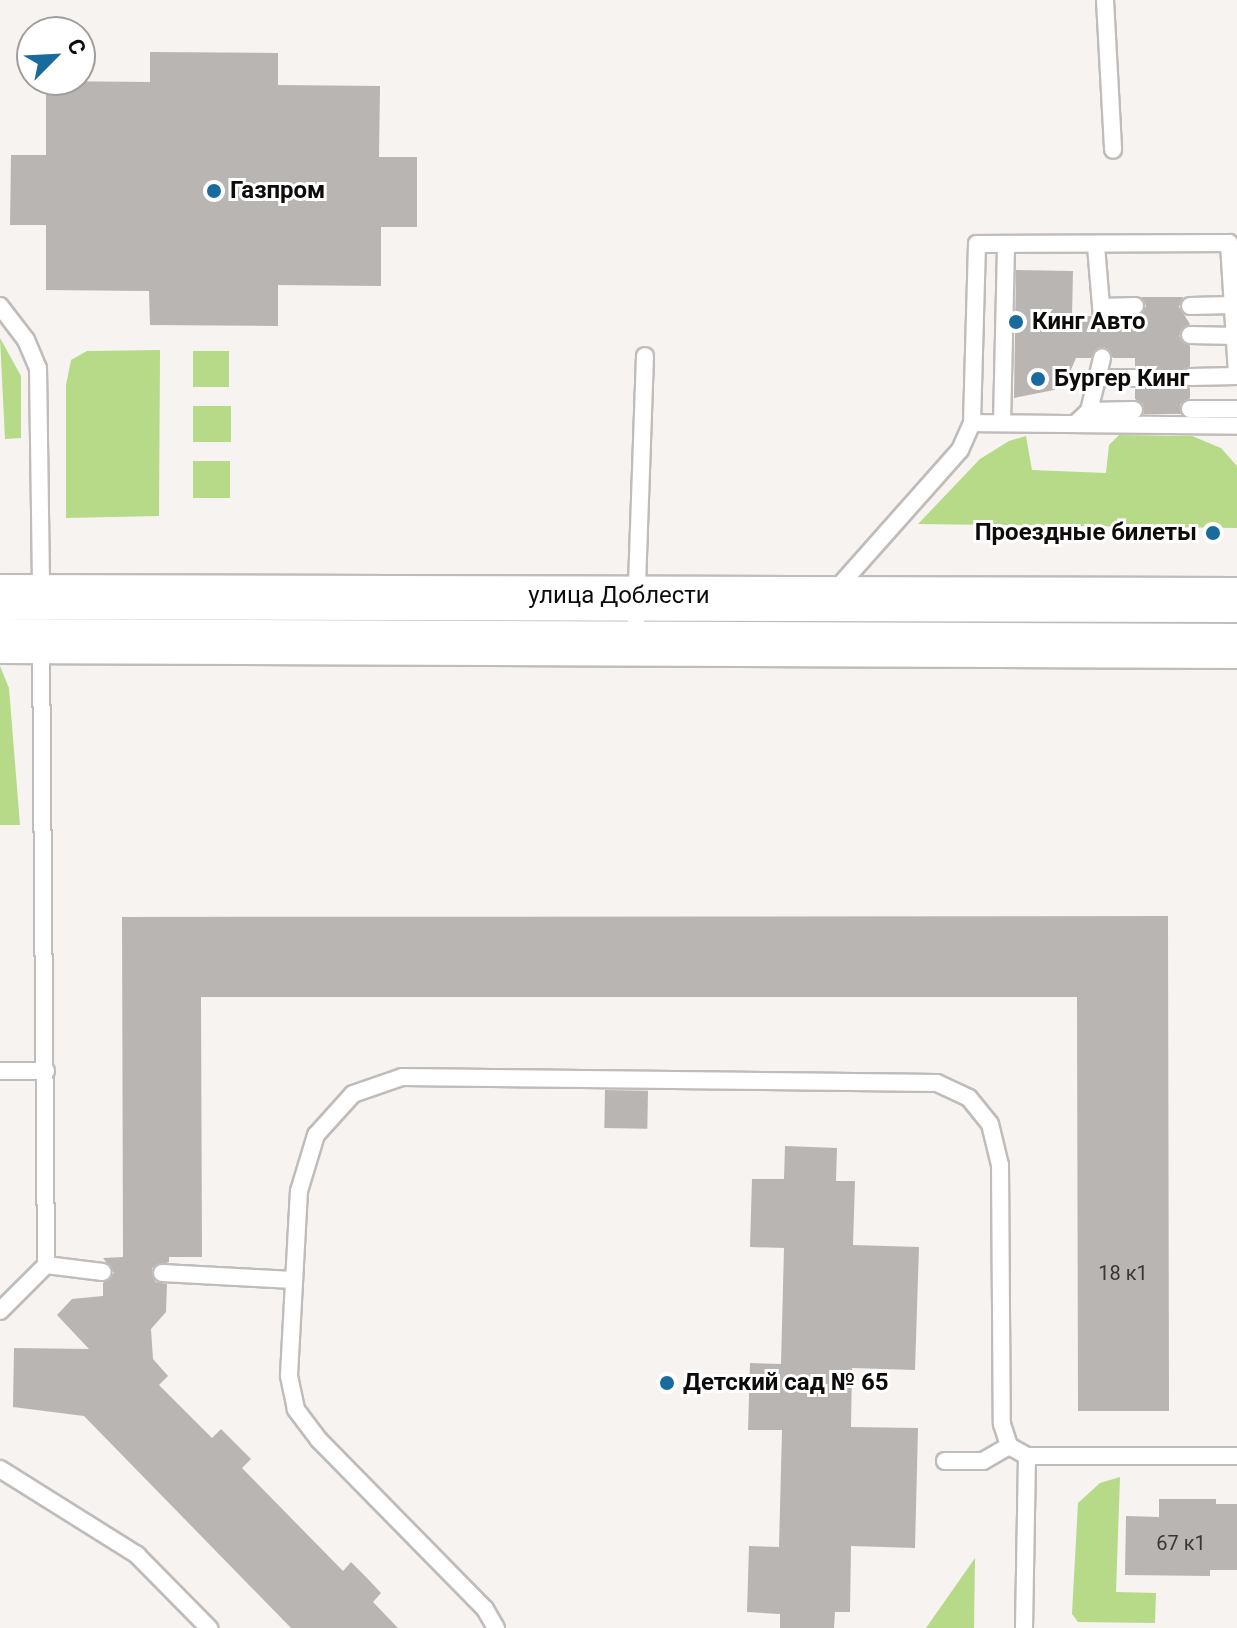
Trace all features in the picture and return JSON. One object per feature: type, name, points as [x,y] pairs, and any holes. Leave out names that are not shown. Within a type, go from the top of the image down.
[{"type":"main road","name":"улица Доблести","points":[[28,619],[636,596],[1237,600]]},
{"type":"main road","name":"улица Доблести","points":[[28,619],[635,642],[1237,646]]},
{"type":"lane","points":[[1105,0],[1113,150]]},
{"type":"lane","points":[[830,596],[960,450],[972,423],[977,244],[1096,246],[1229,243],[1237,374],[1190,377]]},
{"type":"lane","points":[[1002,423],[1006,244]]},
{"type":"lane","points":[[1096,246],[1102,312],[1135,306]]},
{"type":"lane","points":[[1190,306],[1233,305]]},
{"type":"lane","points":[[0,306],[26,340],[38,368],[28,619],[46,1071],[46,1265],[0,1311]]},
{"type":"lane","points":[[1190,335],[1235,336]]},
{"type":"lane","points":[[635,642],[645,356]]},
{"type":"lane","points":[[1075,424],[1089,411],[1101,378],[1102,358]]},
{"type":"lane","points":[[1101,378],[1135,378]]},
{"type":"lane","points":[[1190,409],[1237,409]]},
{"type":"lane","points":[[1089,411],[1134,410]]},
{"type":"lane","points":[[972,423],[1237,426]]},
{"type":"lane","points":[[0,1071],[46,1071]]},
{"type":"lane","points":[[496,1628],[485,1609],[319,1440],[296,1409],[289,1375],[299,1191],[316,1135],[353,1094],[402,1077],[937,1083],[969,1098],[990,1124],[1000,1165],[1002,1424],[1009,1446],[1027,1456],[1237,1456]]},
{"type":"lane","points":[[46,1265],[103,1272]]},
{"type":"lane","points":[[162,1273],[293,1280]]},
{"type":"lane","points":[[945,1461],[983,1461],[1009,1446]]},
{"type":"lane","points":[[1024,1628],[1027,1456]]},
{"type":"lane","points":[[0,1469],[137,1555],[209,1628]]},
{"type":"green space","points":[[0,338],[21,376],[21,438],[5,439]]},
{"type":"green space","points":[[160,350],[159,516],[66,518],[66,385],[71,360],[87,351]]},
{"type":"green space","points":[[193,351],[229,351],[229,387],[193,387]]},
{"type":"green space","points":[[193,406],[231,406],[231,442],[193,442]]},
{"type":"green space","points":[[1119,435],[1192,436],[1221,448],[1237,466],[1237,528],[918,524],[980,459],[1009,441],[1026,436],[1032,470],[1106,473],[1109,445]]},
{"type":"green space","points":[[193,461],[230,461],[230,498],[193,498]]},
{"type":"green space","points":[[0,666],[9,688],[20,825],[0,825]]},
{"type":"green space","points":[[1120,1477],[1116,1592],[1156,1593],[1155,1623],[1078,1622],[1072,1614],[1078,1503],[1100,1483]]},
{"type":"green space","points":[[975,1558],[974,1628],[926,1628]]},
{"type":"building","name":"Газпром","points":[[150,52],[278,53],[278,85],[380,86],[379,157],[417,157],[417,227],[381,227],[381,286],[278,285],[278,326],[150,325],[149,291],[46,290],[46,225],[10,225],[11,155],[46,155],[46,96],[96,96],[96,81],[150,82]]},
{"type":"building","points":[[1016,270],[1073,271],[1072,316],[1091,316],[1102,328],[1113,318],[1141,315],[1146,306],[1141,297],[1183,297],[1179,307],[1190,324],[1179,336],[1190,346],[1190,366],[1179,378],[1190,388],[1190,398],[1180,404],[1181,414],[1144,414],[1143,404],[1135,399],[1135,389],[1145,383],[1144,372],[1135,367],[1135,358],[1113,358],[1104,347],[1091,358],[1076,358],[1066,381],[1054,390],[1014,398]]},
{"type":"building","points":[[1168,916],[1169,1411],[1078,1411],[1077,997],[201,997],[202,1257],[169,1257],[169,1262],[152,1268],[155,1282],[167,1284],[166,1312],[151,1329],[153,1359],[168,1376],[159,1385],[212,1438],[221,1429],[251,1459],[242,1468],[343,1571],[351,1562],[367,1578],[381,1593],[373,1602],[398,1628],[291,1628],[84,1416],[13,1407],[14,1348],[89,1349],[57,1315],[72,1299],[103,1296],[103,1283],[114,1273],[103,1258],[123,1257],[122,917]]},
{"type":"building","points":[[605,1090],[648,1091],[647,1129],[604,1128]]},
{"type":"building","points":[[785,1146],[837,1148],[836,1181],[855,1181],[853,1245],[919,1247],[915,1370],[852,1368],[851,1427],[918,1428],[915,1548],[851,1546],[850,1612],[835,1612],[834,1628],[780,1628],[780,1614],[747,1612],[749,1546],[779,1547],[782,1430],[748,1430],[750,1363],[781,1364],[784,1248],[750,1247],[752,1179],[784,1179]]},
{"type":"building","points":[[1159,1499],[1216,1499],[1216,1504],[1237,1504],[1237,1570],[1210,1570],[1210,1576],[1125,1575],[1126,1516],[1159,1517]]},
{"type":"place","name":"Газпром","points":[[214,191]]},
{"type":"place","name":"Кинг Авто","points":[[1016,322]]},
{"type":"place","name":"Бургер Кинг","points":[[1038,379]]},
{"type":"place","name":"Проездные билеты","points":[[1213,533]]},
{"type":"place","name":"Детский сад № 65","points":[[667,1383]]}]
